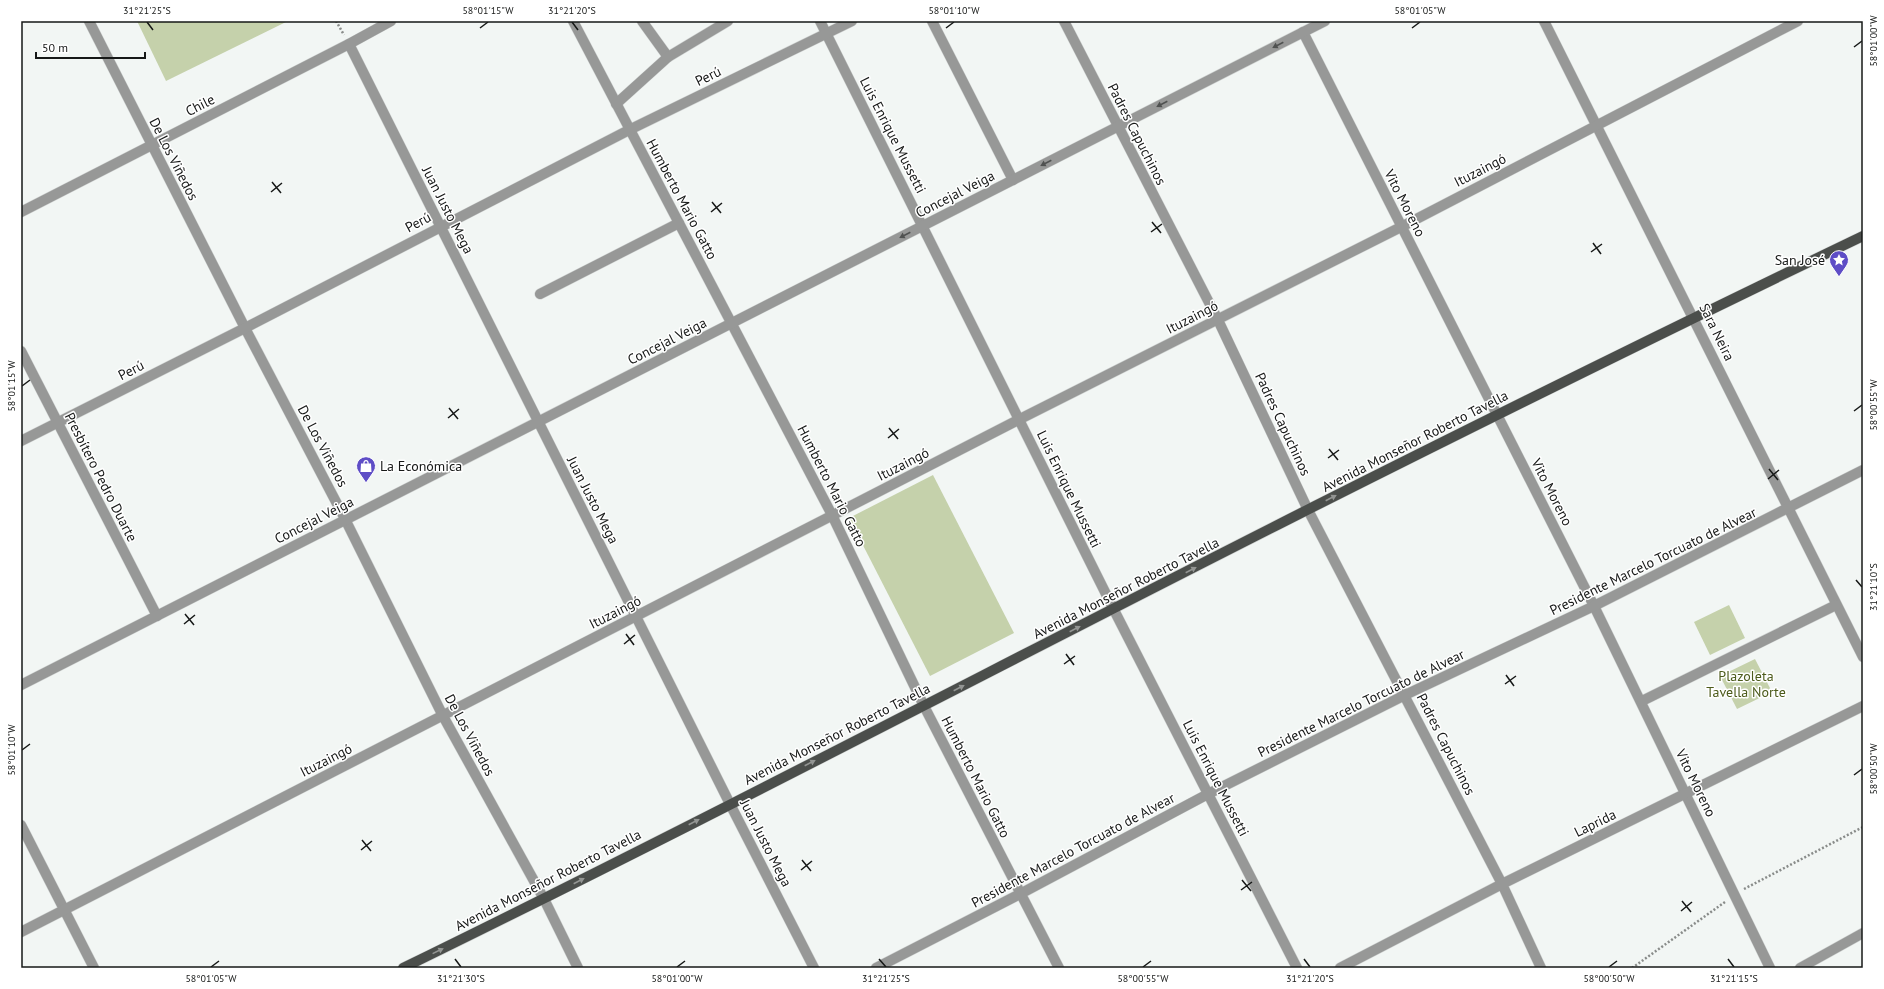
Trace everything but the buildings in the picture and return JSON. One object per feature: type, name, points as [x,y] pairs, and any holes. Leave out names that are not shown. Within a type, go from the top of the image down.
[{"type":"main road","name":"Avenida Monseñor Roberto Tavella","points":[[403,968],[544,899],[1308,510],[1694,318],[1863,236]]},
{"type":"street","name":"De Los Viñedos","points":[[89,21],[151,145],[345,520],[443,716],[544,899],[578,968]]},
{"type":"street","name":"Chile","points":[[21,212],[391,21]]},
{"type":"street","name":"Humberto Mario Gatto","points":[[573,21],[629,130],[733,323],[832,515],[924,706],[1059,968]]},
{"type":"street","points":[[642,21],[668,57]]},
{"type":"street","points":[[616,104],[668,57],[728,21]]},
{"type":"street","name":"Luis Enrique Mussetti","points":[[820,21],[1114,610],[1297,968]]},
{"type":"street","name":"Perú","points":[[21,441],[245,328],[440,226],[629,130],[852,21]]},
{"type":"street","points":[[932,21],[1013,180]]},
{"type":"street","name":"Padres Capuchinos","points":[[1064,21],[1218,320],[1308,510],[1502,884],[1541,968]]},
{"type":"street","name":"Concejal Veiga","points":[[21,685],[1325,21]]},
{"type":"street","name":"Sara Neira","points":[[1544,21],[1863,657]]},
{"type":"street","name":"Ituzaingó","points":[[21,932],[832,515],[1401,227],[1798,21]]},
{"type":"street","name":"Vito Moreno","points":[[1303,32],[1642,701],[1770,968]]},
{"type":"street","name":"Juan Justo Mega","points":[[349,44],[730,804],[814,968]]},
{"type":"street","points":[[540,294],[679,222]]},
{"type":"street","name":"Presbítero Pedro Duarte","points":[[21,351],[157,616]]},
{"type":"street","name":"Presidente Marcelo Torcuato de Alvear","points":[[876,968],[1020,894],[1208,794],[1405,695],[1594,606],[1789,509],[1863,470]]},
{"type":"street","points":[[1642,701],[1836,605]]},
{"type":"street","name":"Laprida","points":[[1340,968],[1502,884],[1863,706]]},
{"type":"street","points":[[21,825],[94,968]]},
{"type":"street","points":[[1803,967],[1863,933]]},
{"type":"green space","points":[[137,21],[288,21],[166,81]]},
{"type":"green space","points":[[933,475],[1014,633],[930,676],[849,518]]},
{"type":"green space","name":"Plazoleta Tavella Norte","points":[[1729,605],[1745,638],[1710,655],[1694,622]]},
{"type":"green space","name":"Plazoleta Tavella Norte","points":[[1755,659],[1772,692],[1737,709],[1720,676]]},
{"type":"place","name":"San José","points":[[1839,277]]},
{"type":"place","name":"La Económica","points":[[366,483]]}]
